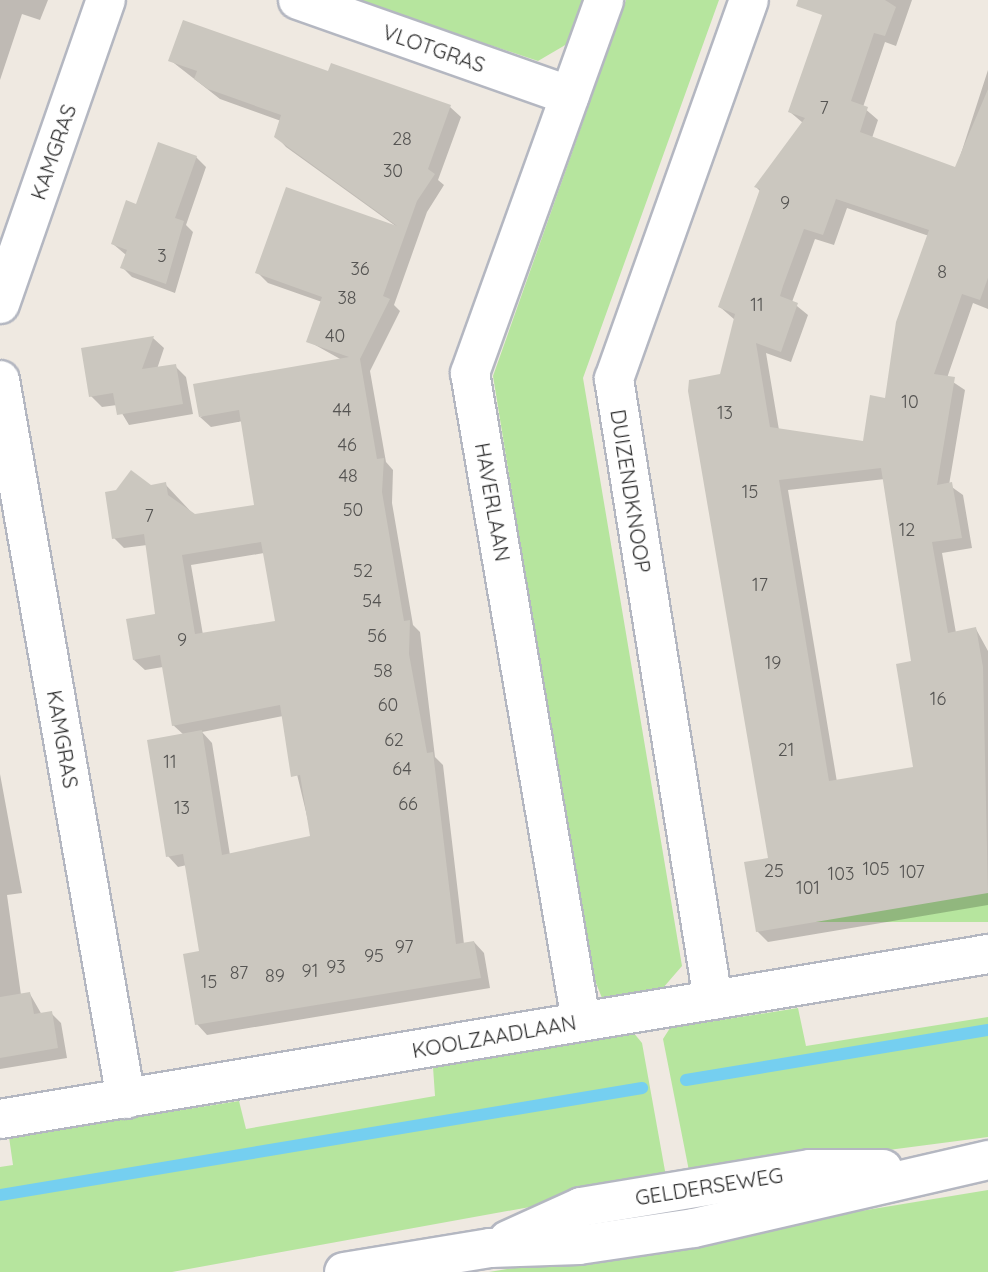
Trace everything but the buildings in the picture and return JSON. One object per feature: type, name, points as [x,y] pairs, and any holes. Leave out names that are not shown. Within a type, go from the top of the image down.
[{"type":"street","name":"KAMGRAS","points":[[0,304],[106,0]]},
{"type":"street","name":"VLOTGRAS","points":[[298,0],[570,96]]},
{"type":"street","name":"HAVERLAAN","points":[[581,1021],[471,373],[604,0]]},
{"type":"street","name":"DUIZENDKNOOP","points":[[713,1000],[614,379],[749,0]]},
{"type":"street","name":"KAMGRAS","points":[[0,380],[126,1099]]},
{"type":"street","name":"KOOLZAADLAAN","points":[[0,1119],[988,954]]},
{"type":"street","name":"GELDERSEWEG","points":[[344,1272],[490,1248],[581,1208],[810,1170],[937,1169],[988,1160]]},
{"type":"green space","points":[[354,0],[584,0],[567,44],[538,61]]},
{"type":"green space","points":[[626,0],[719,0],[583,378],[682,966],[656,996],[617,1002],[602,998],[588,963],[493,376]]},
{"type":"green space","points":[[756,893],[988,893],[988,922],[756,922]]},
{"type":"green space","points":[[798,1008],[806,1046],[988,1017],[988,1137],[690,1176],[663,1039],[670,1028]]},
{"type":"green space","points":[[633,1032],[642,1043],[667,1182],[172,1272],[0,1272],[0,1167],[13,1165],[9,1137],[239,1101],[246,1129],[435,1096],[433,1067]]},
{"type":"green space","points":[[988,1190],[988,1272],[489,1272]]},
{"type":"waterway","points":[[686,1080],[988,1030]]},
{"type":"waterway","points":[[0,1195],[642,1088]]}]
